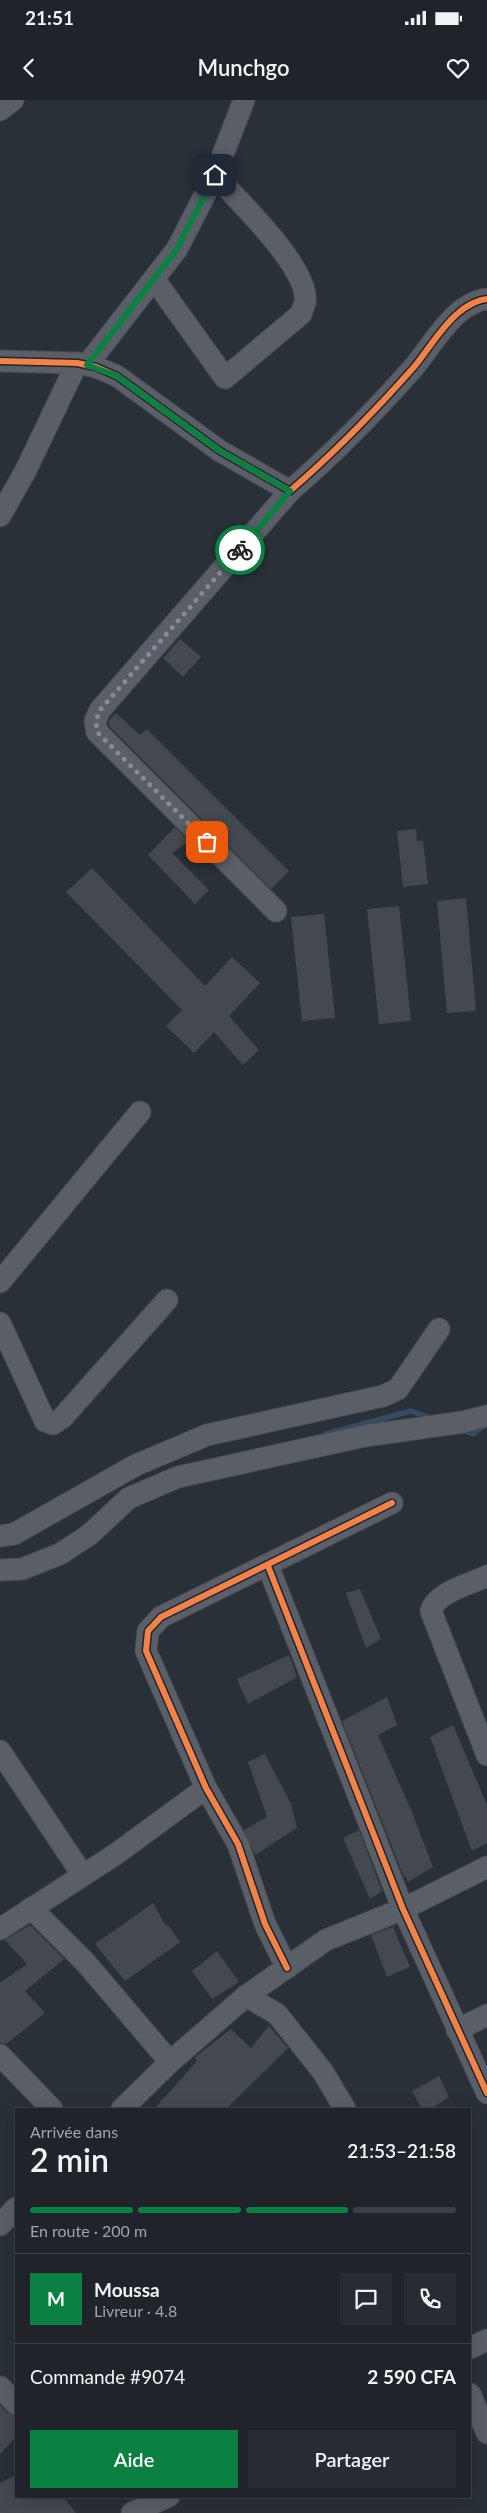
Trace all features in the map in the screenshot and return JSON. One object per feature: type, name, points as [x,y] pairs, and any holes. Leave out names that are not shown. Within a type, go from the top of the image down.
[{"type":"street","points":[[0,110],[13,100]]},
{"type":"street","points":[[0,516],[82,364],[177,249],[215,175],[244,100]]},
{"type":"street","points":[[154,279],[225,378],[301,314],[305,302],[304,289],[288,257],[215,175]]},
{"type":"street","points":[[276,911],[97,732],[96,721],[100,710],[290,491],[326,460],[359,426],[413,367],[457,314],[480,299],[487,299]]},
{"type":"street","points":[[0,361],[82,364],[117,376],[220,451],[290,491]]},
{"type":"street","points":[[0,1282],[140,1112]]},
{"type":"street","points":[[0,1323],[45,1421],[53,1424],[62,1418],[167,1300]]},
{"type":"street","points":[[0,1536],[14,1534],[136,1465],[207,1435],[383,1396],[398,1389],[439,1329]]},
{"type":"street","points":[[0,1570],[22,1569],[60,1554],[89,1535],[129,1498],[178,1477],[365,1436],[463,1422],[487,1416]]},
{"type":"street","points":[[287,1968],[265,1924],[238,1844],[206,1788],[146,1651],[148,1631],[161,1617],[268,1566],[392,1503]]},
{"type":"street","points":[[268,1566],[403,1909],[487,2093]]},
{"type":"street","points":[[487,1576],[441,1597],[433,1604],[431,1611],[487,1755]]},
{"type":"street","points":[[0,1751],[7,1778],[82,1874]]},
{"type":"street","points":[[0,1929],[82,1874],[116,1854],[206,1788]]},
{"type":"street","points":[[123,2108],[170,2062],[246,1996],[326,1940],[403,1909],[487,1867]]},
{"type":"street","points":[[31,1908],[86,1963],[170,2062]]},
{"type":"street","points":[[246,1996],[277,2014],[323,2072],[341,2107]]},
{"type":"street","points":[[457,2030],[487,2016]]},
{"type":"street","points":[[0,2055],[51,2108]]},
{"type":"street","points":[[471,2348],[487,2340]]},
{"type":"street","points":[[0,2387],[15,2403]]},
{"type":"street","points":[[471,2396],[487,2433]]},
{"type":"street","points":[[132,2513],[165,2498]]},
{"type":"building","points":[[180,639],[201,657],[183,677],[163,658]]},
{"type":"building","points":[[116,713],[140,735],[147,729],[289,871],[271,889],[109,726],[109,720]]},
{"type":"building","points":[[175,827],[189,841],[172,853],[209,890],[195,904],[148,855]]},
{"type":"building","points":[[416,829],[417,841],[423,841],[428,884],[403,887],[397,831]]},
{"type":"building","points":[[92,868],[205,986],[232,957],[260,983],[229,1016],[259,1050],[243,1065],[214,1032],[194,1053],[166,1026],[182,1010],[66,892]]},
{"type":"building","points":[[466,898],[476,1011],[447,1013],[437,901]]},
{"type":"building","points":[[399,906],[411,1021],[379,1024],[367,909]]},
{"type":"building","points":[[324,914],[335,1018],[302,1021],[291,917]]},
{"type":"building","points":[[360,1589],[381,1639],[366,1648],[346,1593]]},
{"type":"building","points":[[289,1655],[297,1677],[248,1704],[237,1679]]},
{"type":"building","points":[[387,1697],[397,1725],[378,1735],[411,1810],[433,1867],[408,1882],[406,1876],[404,1877],[342,1721]]},
{"type":"building","points":[[453,1725],[487,1805],[487,1843],[472,1851],[430,1737]]},
{"type":"building","points":[[265,1754],[291,1804],[297,1828],[255,1855],[244,1830],[267,1817],[248,1762]]},
{"type":"building","points":[[359,1830],[382,1891],[370,1899],[343,1838]]},
{"type":"building","points":[[153,1903],[166,1926],[168,1925],[180,1942],[125,1981],[95,1944]]},
{"type":"building","points":[[30,1925],[64,1959],[25,1991],[45,2013],[6,2044],[0,2043],[0,1983],[27,1964],[5,1940]]},
{"type":"building","points":[[393,1927],[410,1967],[387,1977],[371,1935]]},
{"type":"building","points":[[217,1951],[239,1982],[212,1999],[192,1971]]},
{"type":"building","points":[[269,2026],[288,2048],[227,2108],[155,2108],[197,2061],[195,2057],[231,2029],[251,2048]]},
{"type":"building","points":[[439,2076],[449,2097],[432,2108],[421,2108],[412,2091]]},
{"type":"building","points":[[0,2405],[7,2413],[15,2416],[15,2438],[0,2454]]},
{"type":"building","points":[[15,2476],[15,2498],[64,2498],[76,2513],[0,2513],[0,2483]]},
{"type":"waterway","points":[[326,1434],[411,1411],[433,1419]]},
{"type":"waterway","points":[[460,1429],[473,1434],[484,1425]]},
{"type":"cycle path","points":[[0,361],[77,363],[96,367],[117,376],[220,451],[290,491],[338,447],[384,400],[460,311],[467,306],[487,299]]},
{"type":"cycle path","points":[[287,1968],[265,1924],[238,1844],[206,1788],[146,1651],[148,1631],[161,1617],[392,1503]]},
{"type":"cycle path","points":[[268,1566],[403,1909],[487,2093]]},
{"type":"way so far","points":[[207,842],[97,732],[96,721],[100,710],[240,550]]},
{"type":"route","points":[[215,175],[177,249],[87,365],[117,376],[220,451],[290,491],[240,550]]}]
